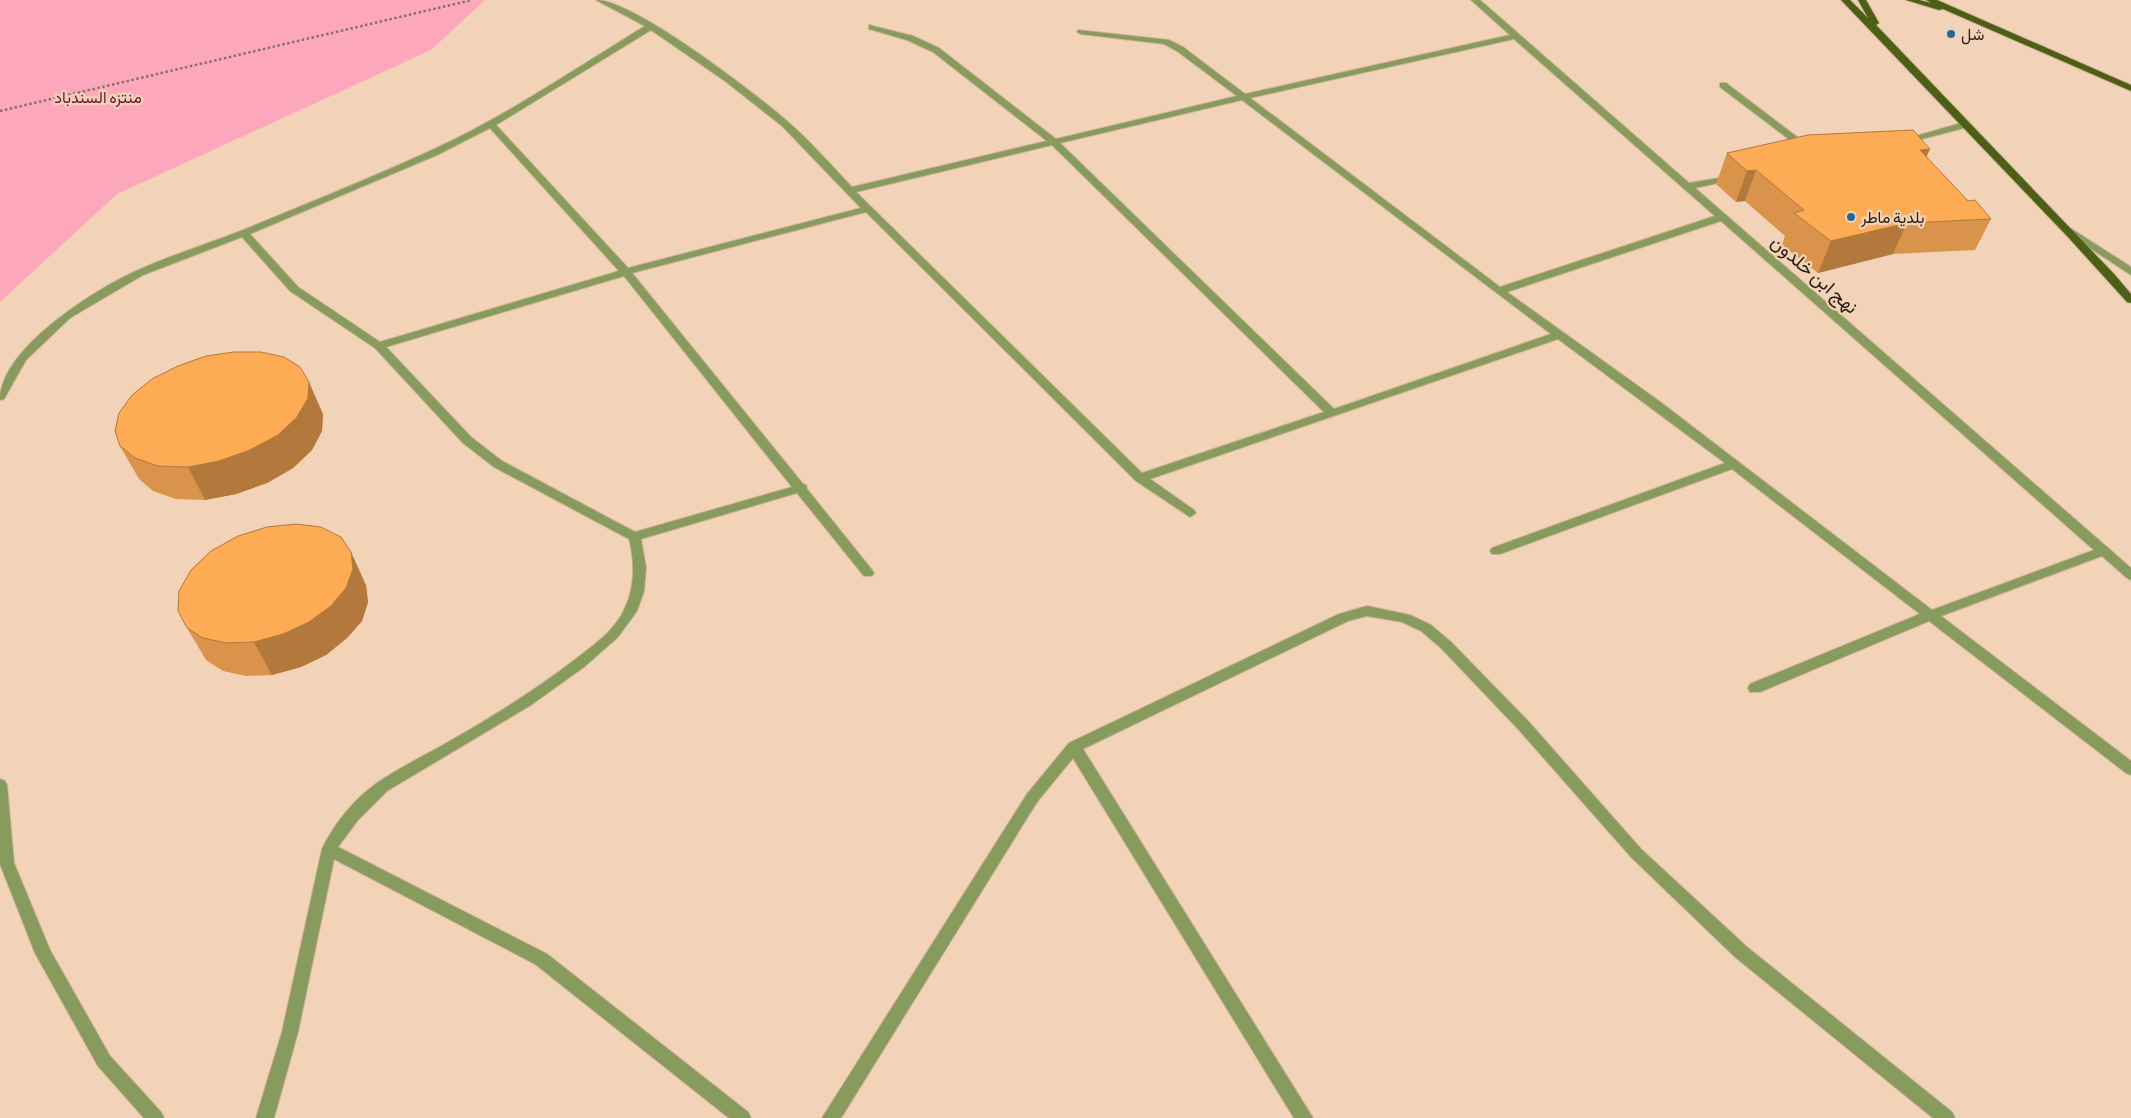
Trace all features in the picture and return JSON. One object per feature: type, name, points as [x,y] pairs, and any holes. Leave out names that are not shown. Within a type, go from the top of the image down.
[{"type":"main road","points":[[1845,0],[1883,36],[1965,126],[2067,230],[2131,300]]},
{"type":"main road","points":[[1862,0],[1883,36]]},
{"type":"main road","points":[[1910,0],[1963,14]]},
{"type":"main road","points":[[1930,0],[2131,88]]},
{"type":"street","points":[[600,0],[616,10],[651,26],[728,79],[785,124],[868,209],[1140,478],[1190,513]]},
{"type":"street","name":"نهج ابن خلدون","points":[[1474,0],[1900,370],[2131,575]]},
{"type":"street","points":[[0,396],[22,358],[66,316],[139,273],[244,233],[434,153],[491,124],[651,26]]},
{"type":"street","points":[[872,27],[910,38],[936,50],[1054,142],[1330,412]]},
{"type":"street","points":[[1081,32],[1172,44],[1499,291],[1655,404],[1732,465],[2131,769]]},
{"type":"street","points":[[851,190],[1244,97],[1515,36]]},
{"type":"street","points":[[1723,85],[1814,155]]},
{"type":"street","points":[[491,124],[626,272],[868,572]]},
{"type":"street","points":[[1888,144],[1965,126]]},
{"type":"street","points":[[1688,186],[1745,175]]},
{"type":"street","points":[[379,346],[626,272],[868,209]]},
{"type":"street","points":[[1499,291],[1722,217]]},
{"type":"street","points":[[2067,230],[2131,272]]},
{"type":"street","points":[[244,233],[294,289],[379,346],[467,440],[498,464],[634,537],[640,553],[640,574],[633,601],[625,620],[590,655],[537,696],[382,787],[360,806],[340,828],[329,849],[290,1032],[265,1118]]},
{"type":"street","points":[[1140,478],[1330,412],[1459,371],[1560,335]]},
{"type":"street","points":[[1496,551],[1732,465]]},
{"type":"street","points":[[634,537],[802,488]]},
{"type":"street","points":[[1756,688],[1931,615],[2103,552]]},
{"type":"street","points":[[830,1118],[1032,798],[1074,747],[1344,616],[1367,611],[1405,618],[1426,628],[1524,726],[1636,853],[1741,952],[1946,1118]]},
{"type":"street","points":[[1074,747],[1304,1118]]},
{"type":"street","points":[[0,785],[7,863],[43,953],[104,1061],[155,1118]]},
{"type":"street","points":[[329,849],[541,959],[742,1118]]},
{"type":"path","points":[[0,111],[472,0]]},
{"type":"green space","name":"منتزه السندباد","points":[[0,0],[485,0],[431,50],[117,194],[0,302]]},
{"type":"building","points":[[1913,130],[1930,149],[1920,150],[1968,201],[1975,200],[1991,219],[1907,223],[1831,241],[1794,213],[1804,210],[1756,170],[1747,171],[1727,153],[1808,135]]},
{"type":"building","points":[[234,352],[261,352],[284,357],[300,367],[309,382],[308,398],[297,417],[278,435],[250,450],[219,461],[188,467],[158,466],[135,458],[120,446],[115,431],[119,413],[132,395],[152,379],[178,366],[206,356]]},
{"type":"building","points":[[296,524],[321,527],[341,537],[351,552],[353,569],[346,588],[331,606],[309,622],[283,634],[254,642],[227,643],[203,638],[187,628],[178,611],[179,591],[191,570],[211,551],[238,536],[267,527]]},
{"type":"place","name":"شل","points":[[1951,34]]},
{"type":"place","name":"بلدية ماطر","points":[[1851,217]]}]
